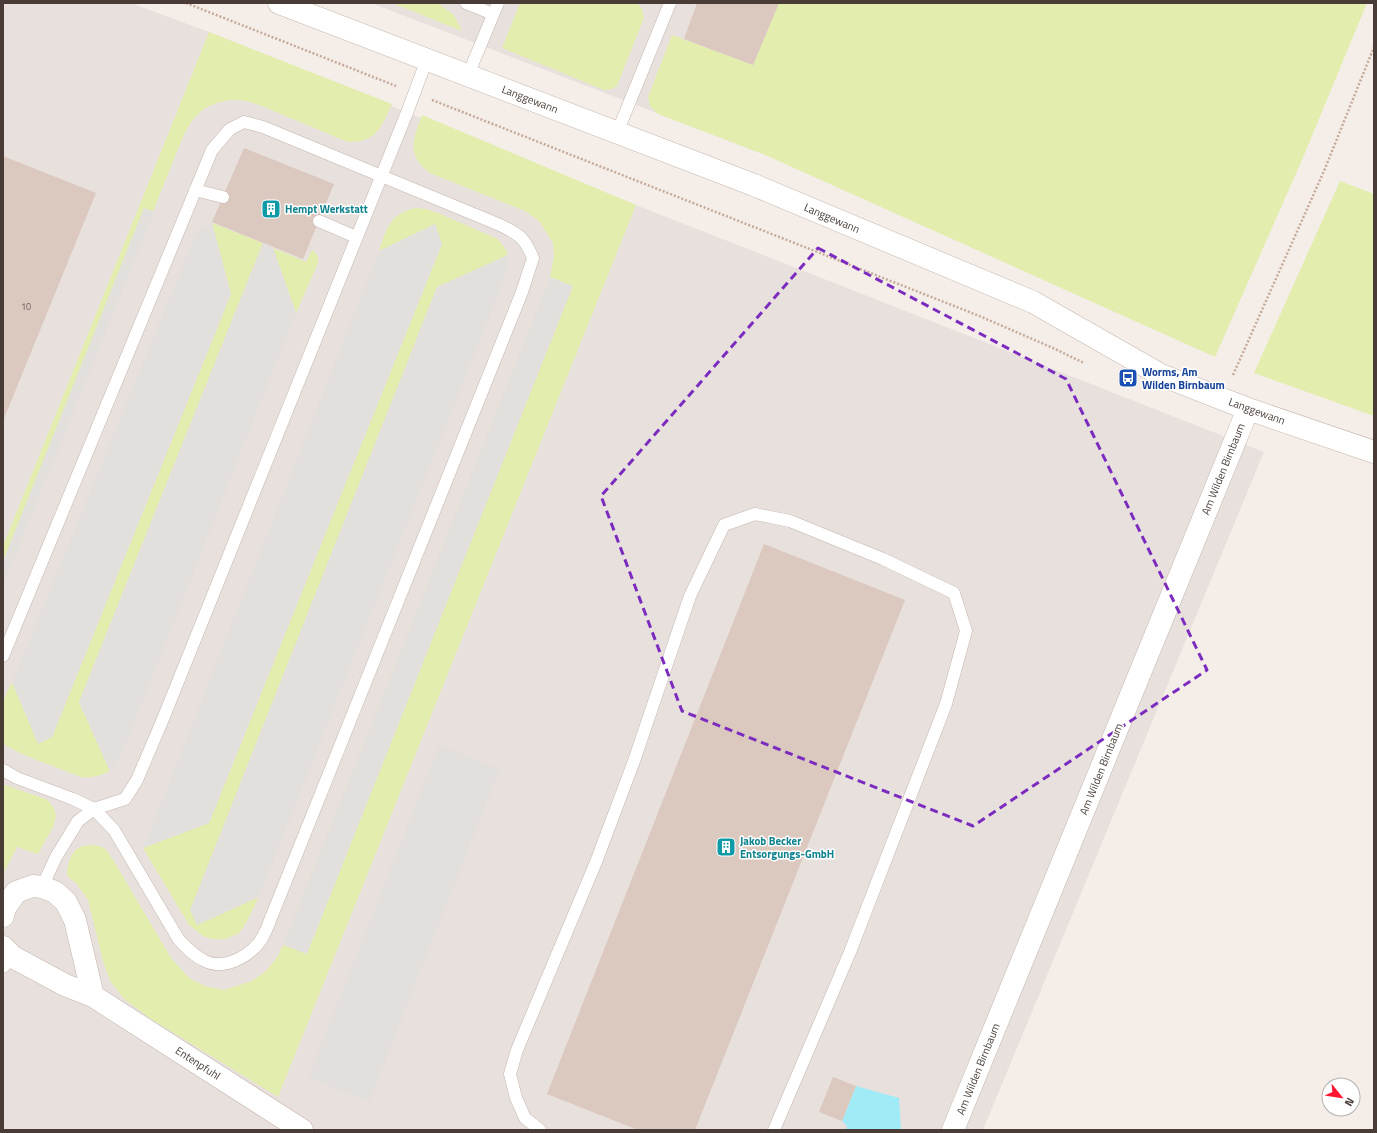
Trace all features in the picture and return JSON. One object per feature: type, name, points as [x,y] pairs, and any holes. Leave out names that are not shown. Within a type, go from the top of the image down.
[{"type":"street","name":"Langgewann","points":[[279,3],[317,10],[427,59],[754,185],[1033,302],[1161,375],[1248,409],[1374,452]]},
{"type":"street","name":"Am Wilden Birnbaum","points":[[953,1130],[1248,409]]},
{"type":"street","points":[[3,916],[5,908],[16,892],[33,886],[42,886],[55,892],[66,902],[75,920],[93,996]]},
{"type":"street","name":"Entenpfuhl","points":[[6,957],[37,969],[65,985],[93,996],[302,1130]]},
{"type":"lane","points":[[466,3],[495,9],[468,75]]},
{"type":"lane","points":[[617,133],[670,3]]},
{"type":"lane","points":[[42,886],[56,857],[78,821],[94,809],[125,799],[137,780],[163,719],[427,59]]},
{"type":"lane","points":[[3,656],[212,150],[230,129],[244,122],[263,127],[516,232],[524,240],[533,258],[522,292],[267,928],[259,944],[245,956],[225,964],[215,965],[193,954],[179,940],[114,830],[94,809],[73,799],[17,778],[3,770]]},
{"type":"lane","points":[[195,190],[223,197]]},
{"type":"lane","points":[[319,221],[356,237]]},
{"type":"lane","points":[[540,1130],[524,1118],[516,1098],[510,1074],[517,1050],[596,862],[634,761],[690,596],[724,525],[754,514],[790,521],[883,559],[954,593],[966,631],[946,704],[850,952],[774,1130]]},
{"type":"path","points":[[186,3],[977,315],[1087,364]]},
{"type":"path","points":[[1222,398],[1324,171],[1374,47]]},
{"type":"highlighted area","points":[[818,248],[1066,379],[1207,670],[973,826],[682,711],[601,496]]},
{"type":"shaded area","points":[[3,3],[131,3],[209,32],[636,205],[1264,452],[983,1130],[3,1130]]},
{"type":"shaded area","points":[[371,3],[823,3],[763,154]]},
{"type":"shaded area","points":[[144,208],[154,212],[3,587],[3,561]]},
{"type":"shaded area","points":[[212,223],[231,294],[52,737],[38,744],[12,682],[198,228]]},
{"type":"shaded area","points":[[435,224],[442,244],[209,823],[143,848],[379,251]]},
{"type":"shaded area","points":[[263,243],[273,248],[296,313],[130,734],[118,761],[110,771],[79,702]]},
{"type":"shaded area","points":[[508,255],[507,270],[504,280],[259,897],[197,925],[190,910],[437,287]]},
{"type":"shaded area","points":[[550,277],[573,286],[307,954],[283,945]]},
{"type":"shaded area","points":[[439,745],[500,769],[369,1102],[308,1078]]},
{"type":"green space","points":[[392,3],[437,3],[454,15],[462,31]]},
{"type":"green space","points":[[520,3],[637,3],[642,9],[644,18],[617,86],[612,89],[604,90],[502,48]]},
{"type":"green space","points":[[779,3],[1367,3],[1302,160],[1215,357],[763,154],[658,114],[650,106],[648,97],[672,35],[753,65]]},
{"type":"green space","points":[[209,32],[392,104],[377,132],[365,140],[358,142],[348,142],[262,106],[240,100],[223,101],[212,105],[202,110],[194,118],[185,133],[176,154],[3,587],[3,546]]},
{"type":"green space","points":[[422,115],[636,205],[278,1097],[151,1019],[124,999],[110,981],[103,961],[88,900],[76,883],[67,876],[72,854],[80,847],[85,845],[93,845],[105,849],[112,858],[171,958],[189,978],[205,986],[224,990],[252,981],[266,971],[278,956],[550,277],[554,256],[553,243],[539,221],[525,211],[430,173],[422,167],[415,154],[414,139]]},
{"type":"green space","points":[[1340,181],[1374,194],[1374,416],[1254,373]]},
{"type":"green space","points":[[415,208],[426,209],[438,213],[498,239],[508,255],[437,287],[197,925],[259,897],[246,923],[239,933],[226,939],[212,939],[203,936],[189,925],[143,848],[209,823],[442,244],[435,224],[379,251],[387,229],[394,218]]},
{"type":"green space","points":[[212,223],[263,243],[79,702],[110,771],[96,776],[81,777],[24,755],[5,745],[3,742],[3,701],[12,682],[38,743],[52,737],[231,294]]},
{"type":"green space","points":[[273,248],[306,262],[312,250],[318,257],[318,263],[296,313]]},
{"type":"green space","points":[[3,784],[48,800],[54,808],[56,816],[53,827],[38,854],[17,847],[3,874]]},
{"type":"water","points":[[856,1086],[899,1098],[901,1130],[846,1130],[847,1126],[842,1121]]},
{"type":"building","points":[[697,3],[779,3],[753,65],[684,39]]},
{"type":"building","name":"Hempt Werkstatt","points":[[244,148],[334,184],[303,259],[212,222]]},
{"type":"building","points":[[3,156],[96,193],[3,421]]},
{"type":"building","name":"Jakob Becker Entsorgungs-GmbH","points":[[764,544],[905,600],[695,1130],[638,1130],[547,1094]]},
{"type":"building","points":[[833,1077],[856,1086],[842,1121],[819,1112]]},
{"type":"place","name":"Hempt Werkstatt","points":[[271,209]]},
{"type":"place","name":"Worms, Am Wilden Birnbaum","points":[[1128,378]]},
{"type":"place","name":"Jakob Becker Entsorgungs-GmbH","points":[[726,847]]}]
